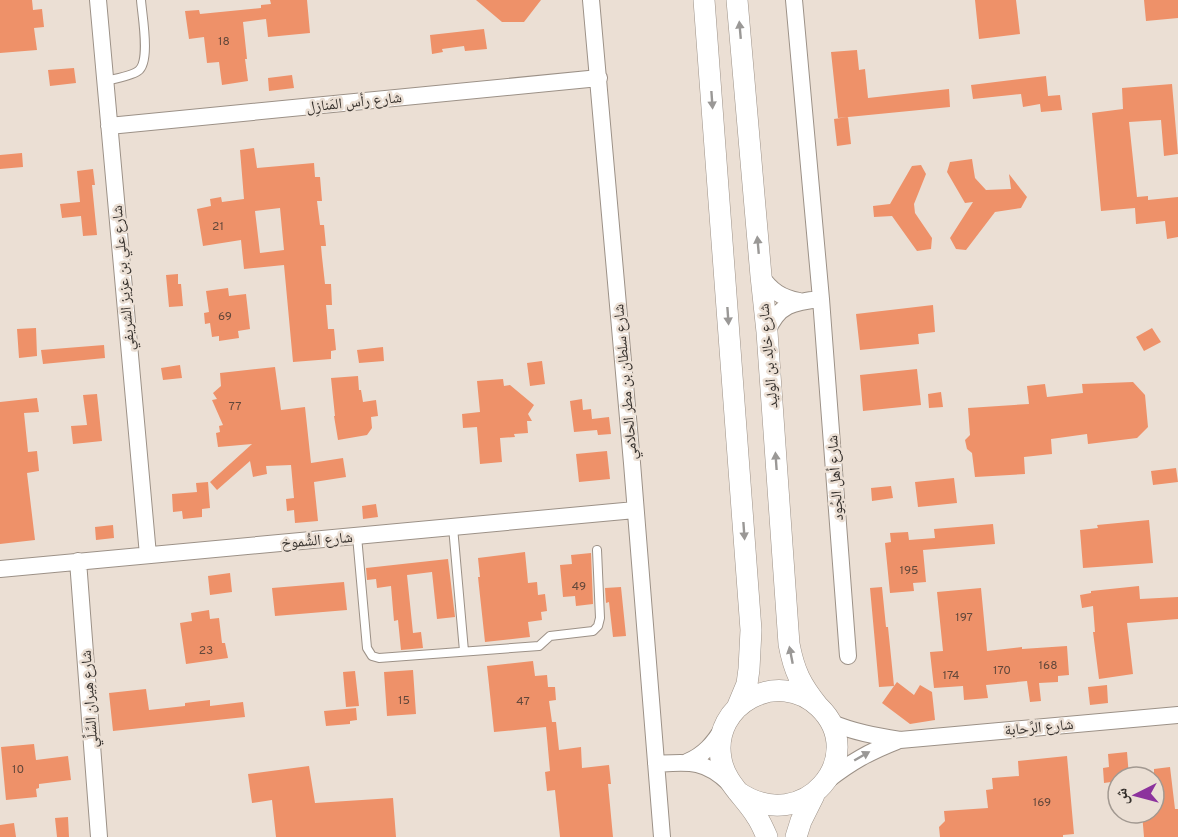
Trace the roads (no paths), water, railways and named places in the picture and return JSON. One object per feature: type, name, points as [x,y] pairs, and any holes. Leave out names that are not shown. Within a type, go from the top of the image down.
[{"type":"street","name":"شارع علي بن عزيز الشريفي","points":[[98,0],[148,555]]},
{"type":"street","name":"شارع سلطان بن مطر الحلامي","points":[[591,0],[662,837]]},
{"type":"street","name":"شارع خالِد بن الوليد","points":[[737,0],[767,332],[789,644],[793,665],[801,682],[824,714]]},
{"type":"street","name":"شارع أهل الجُود","points":[[794,0],[821,299],[848,656]]},
{"type":"street","points":[[705,9],[716,31],[723,59],[728,62],[743,59]]},
{"type":"street","points":[[705,9],[751,630],[750,669],[747,684],[722,734],[720,756],[727,778],[757,817],[767,837]]},
{"type":"street","name":"شارع رأس المَنازِل","points":[[109,126],[599,78]]},
{"type":"street","points":[[761,276],[777,293],[787,299],[799,301]]},
{"type":"street","points":[[767,332],[770,324],[782,309],[790,304],[821,299]]},
{"type":"street","name":"شارع الشُّموخ","points":[[0,568],[635,510]]},
{"type":"street","name":"شارع هِيران السَّلِّي","points":[[78,561],[99,837]]},
{"type":"street","points":[[687,762],[706,751],[732,715],[749,698],[777,690],[792,692],[806,698],[824,714],[835,737],[837,752],[834,766],[801,820],[796,837]]},
{"type":"street","name":"شارع الرَّحابة","points":[[824,714],[849,730],[900,740]]},
{"type":"street","name":"شارع الرَّحابة","points":[[821,788],[849,764],[871,751],[900,740],[1178,715]]},
{"type":"street","points":[[656,764],[687,762],[708,766],[747,799],[770,807],[782,808],[804,802],[821,788]]},
{"type":"lane","points":[[105,81],[137,72],[142,66],[145,54],[141,0]]},
{"type":"lane","points":[[453,527],[464,651]]},
{"type":"lane","points":[[357,536],[365,640],[370,654],[375,658],[539,646],[550,636],[593,631],[598,626],[600,618],[597,550]]}]
